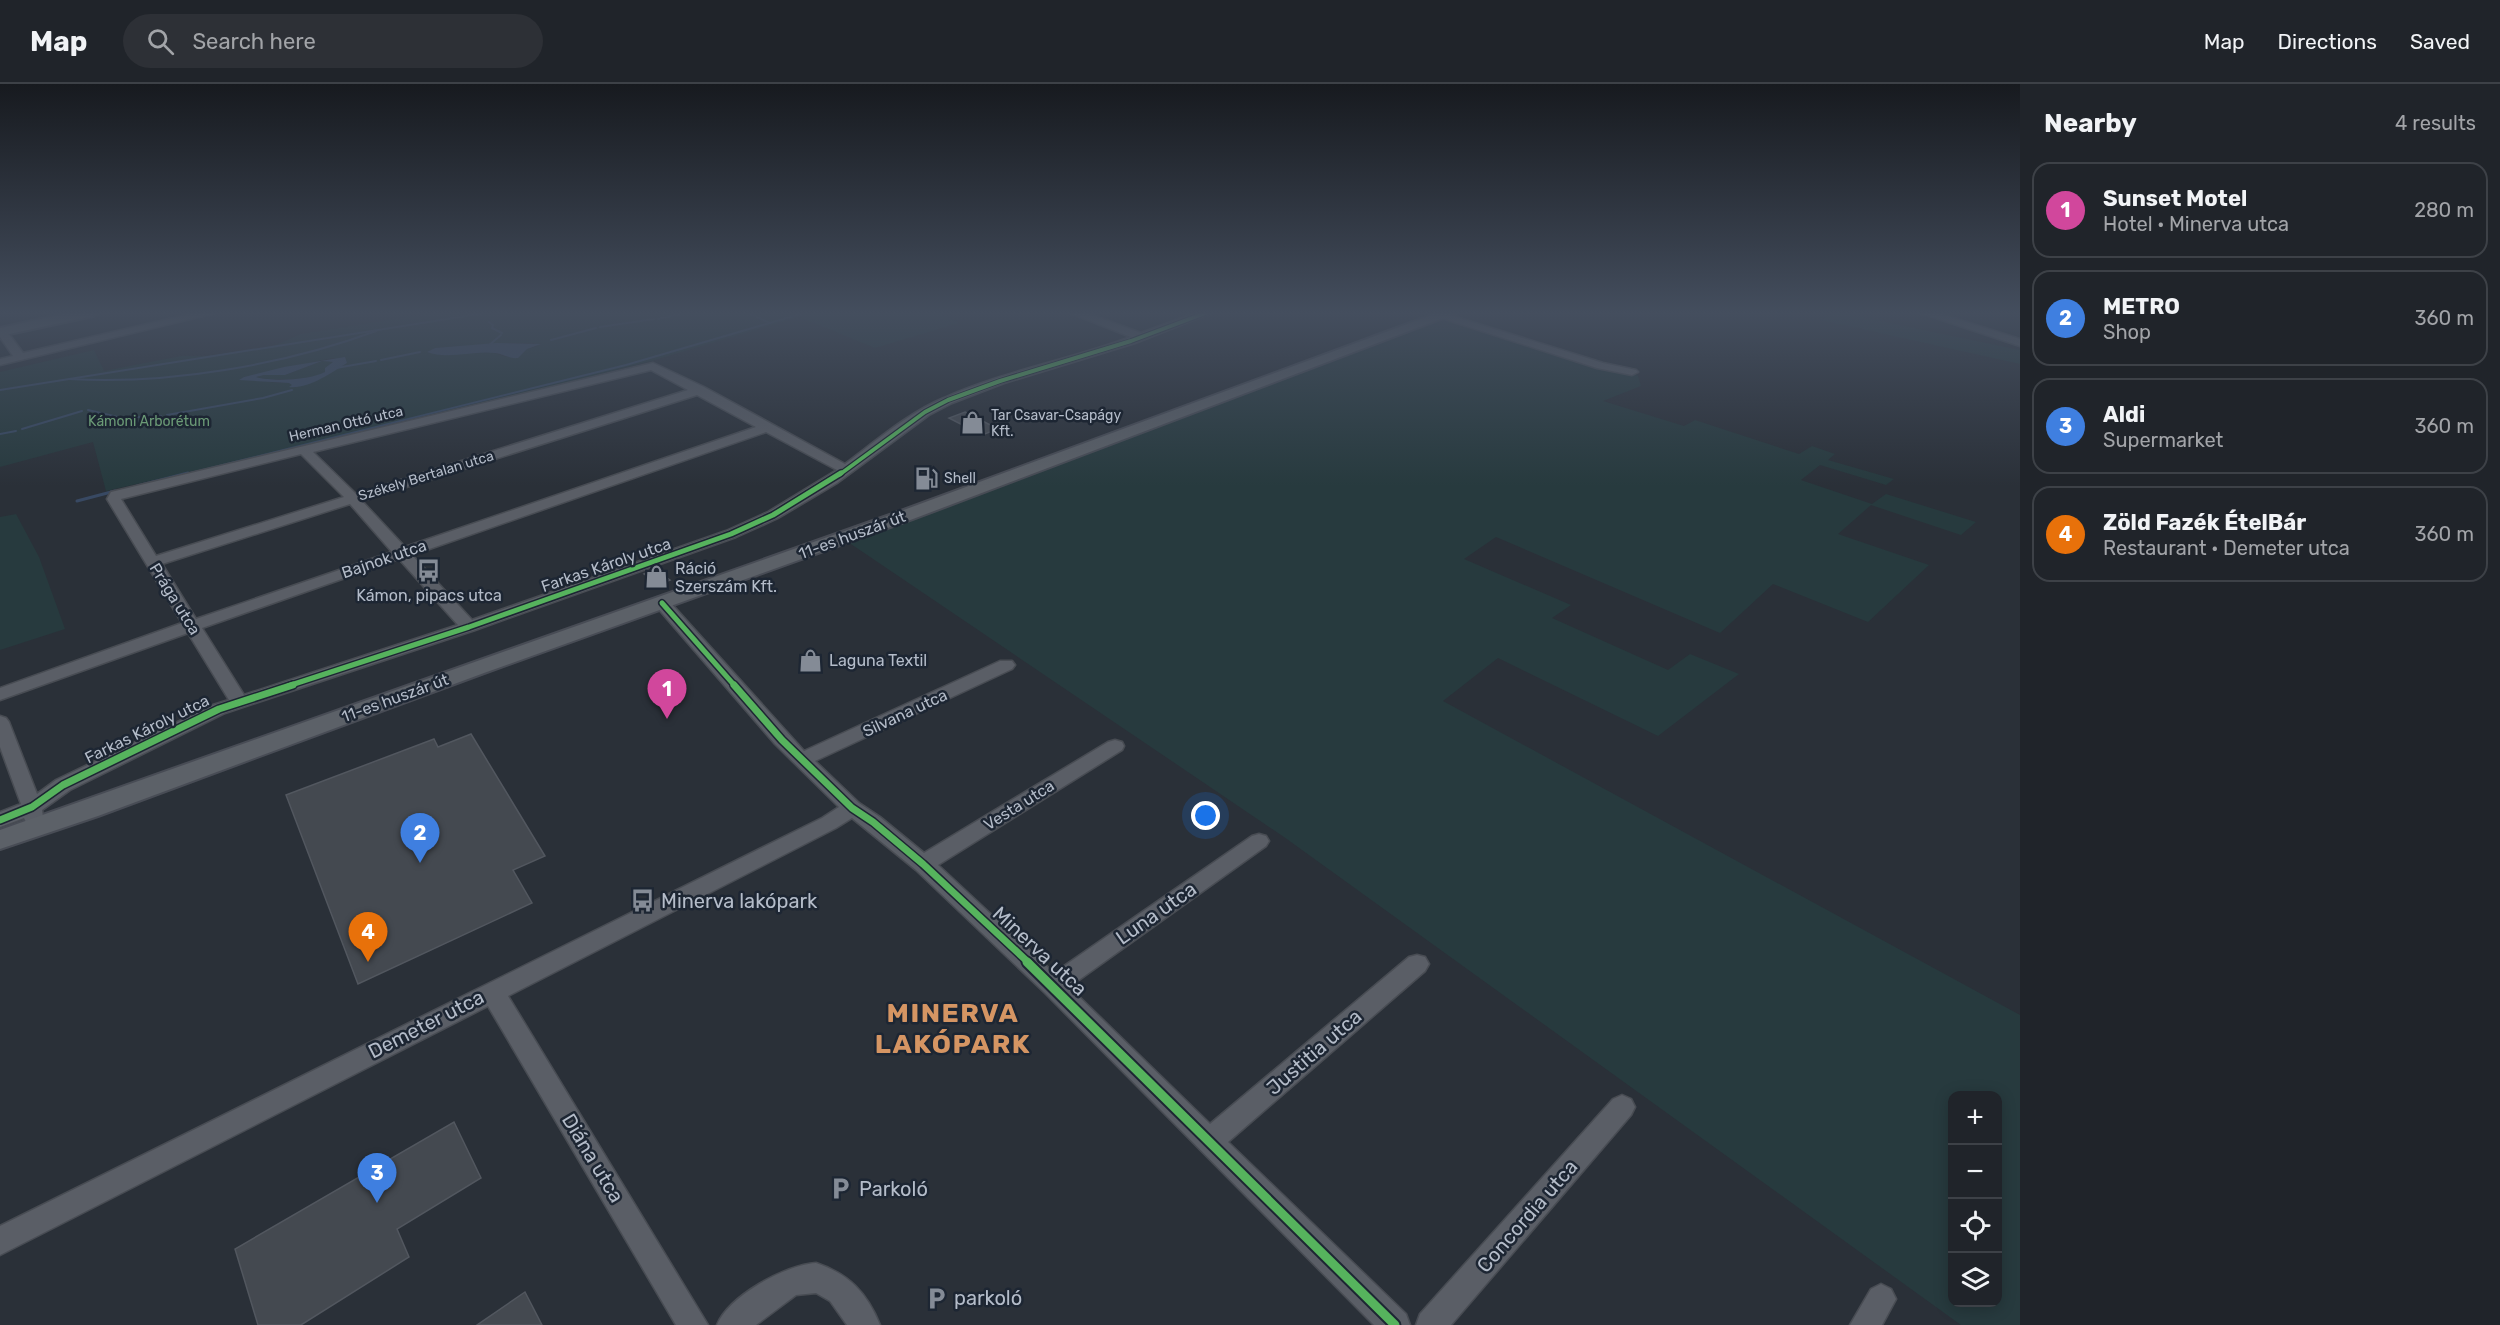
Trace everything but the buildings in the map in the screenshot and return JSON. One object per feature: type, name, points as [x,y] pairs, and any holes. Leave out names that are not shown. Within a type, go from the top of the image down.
[{"type":"main road","name":"11-es huszár út","points":[[18,830],[908,515],[1293,370]]},
{"type":"street","name":"Herman Ottó utca","points":[[116,495],[637,370]]},
{"type":"street","name":"Herman Ottó utca","points":[[661,370],[700,390]]},
{"type":"street","name":"Farkas Károly utca","points":[[0,820],[18,830],[63,786],[197,719],[239,702],[469,627],[731,534],[791,505],[848,469],[925,412],[948,400],[1036,370]]},
{"type":"street","points":[[1621,370],[1632,372]]},
{"type":"street","points":[[700,390],[840,467],[848,469]]},
{"type":"street","name":"Székely Bertalan utca","points":[[152,562],[700,390]]},
{"type":"street","name":"Bajnok utca","points":[[0,694],[768,427]]},
{"type":"street","points":[[303,450],[353,499],[469,627]]},
{"type":"street","name":"Prága utca","points":[[116,495],[114,499],[239,702]]},
{"type":"street","name":"Minerva utca","points":[[662,603],[782,740],[852,808],[873,822],[923,864],[1053,986],[1211,1140],[1395,1325]]},
{"type":"street","name":"Silvana utca","points":[[803,759],[1006,665]]},
{"type":"street","points":[[0,722],[18,830]]},
{"type":"street","name":"Vesta utca","points":[[923,864],[1114,746]]},
{"type":"street","name":"Demeter utca","points":[[0,1241],[829,822],[852,808]]},
{"type":"street","name":"Luna utca","points":[[1053,986],[1258,841]]},
{"type":"street","name":"Justitia utca","points":[[1211,1140],[1417,964]]},
{"type":"street","name":"Diána utca","points":[[492,991],[693,1325]]},
{"type":"street","name":"Concordia utca","points":[[1431,1325],[1622,1107]]},
{"type":"street","points":[[732,1325],[774,1292],[793,1281],[811,1278],[830,1282],[847,1298],[865,1325]]},
{"type":"street","points":[[1865,1325],[1881,1299]]},
{"type":"green space","name":"Kámoni Arborétum","points":[[9,370],[277,370],[244,377],[285,383],[309,380],[336,370],[616,370],[456,411],[106,491],[93,442],[0,467],[0,372]]},
{"type":"green space","points":[[298,370],[327,370],[311,377],[291,379],[255,377],[285,375]]},
{"type":"green space","points":[[1304,370],[1630,370],[1638,376],[1641,386],[1603,401],[1684,426],[1695,420],[1799,454],[1812,446],[1835,454],[1828,460],[1894,479],[1886,485],[1820,465],[1801,480],[1872,504],[1886,494],[1976,522],[1961,535],[1871,505],[1838,534],[1929,565],[1868,622],[1773,584],[1720,633],[1496,537],[1464,559],[1571,605],[1552,618],[1668,670],[1690,654],[1739,674],[1658,736],[1498,658],[1443,701],[2020,1015],[2020,1325],[1961,1325],[1284,837],[845,540]]},
{"type":"green space","points":[[16,514],[39,557],[65,629],[0,650],[0,517]]},
{"type":"water","points":[[272,370],[298,370],[285,375],[256,377],[281,380],[310,377],[325,372],[325,370],[336,370],[320,380],[297,387],[289,387],[292,385],[289,383],[239,380]]},
{"type":"waterway","points":[[69,379],[126,370]]},
{"type":"waterway","points":[[69,379],[145,379],[225,370]]},
{"type":"waterway","points":[[182,475],[606,370]]},
{"type":"waterway","points":[[0,390],[69,379]]},
{"type":"waterway","points":[[167,415],[263,398],[292,390]]},
{"type":"waterway","points":[[88,410],[122,418],[161,416]]},
{"type":"waterway","points":[[22,429],[82,411]]},
{"type":"waterway","points":[[0,434],[16,431]]},
{"type":"waterway","points":[[137,486],[188,473]]},
{"type":"waterway","points":[[77,501],[115,491]]},
{"type":"cycle path","points":[[0,820],[32,807],[63,785],[219,709],[469,627],[731,534],[773,515],[832,480],[925,412],[948,400],[1036,370]]},
{"type":"cycle path","points":[[662,603],[782,740],[852,808],[873,822],[923,864],[1053,986],[1395,1325]]},
{"type":"place","name":"Tar Csavar-Csapágy Kft.","points":[[973,423]]},
{"type":"place","name":"Shell","points":[[926,478]]},
{"type":"place","name":"Kámon, pipacs utca","points":[[429,570]]},
{"type":"place","name":"Ráció Szerszám Kft.","points":[[657,577]]},
{"type":"place","name":"Laguna Textil","points":[[811,660]]},
{"type":"place","name":"Sunset Motel","points":[[667,719]]},
{"type":"place","name":"METRO","points":[[420,863]]},
{"type":"place","name":"Minerva lakópark","points":[[643,901]]},
{"type":"place","name":"Zöld Fazék ÉtelBár","points":[[368,962]]},
{"type":"place","name":"Parkoló","points":[[841,1189]]},
{"type":"place","name":"Aldi","points":[[377,1203]]},
{"type":"place","name":"parkoló","points":[[936,1298]]},
{"type":"district","name":"MINERVA LAKÓPARK","points":[[953,1028]]}]
